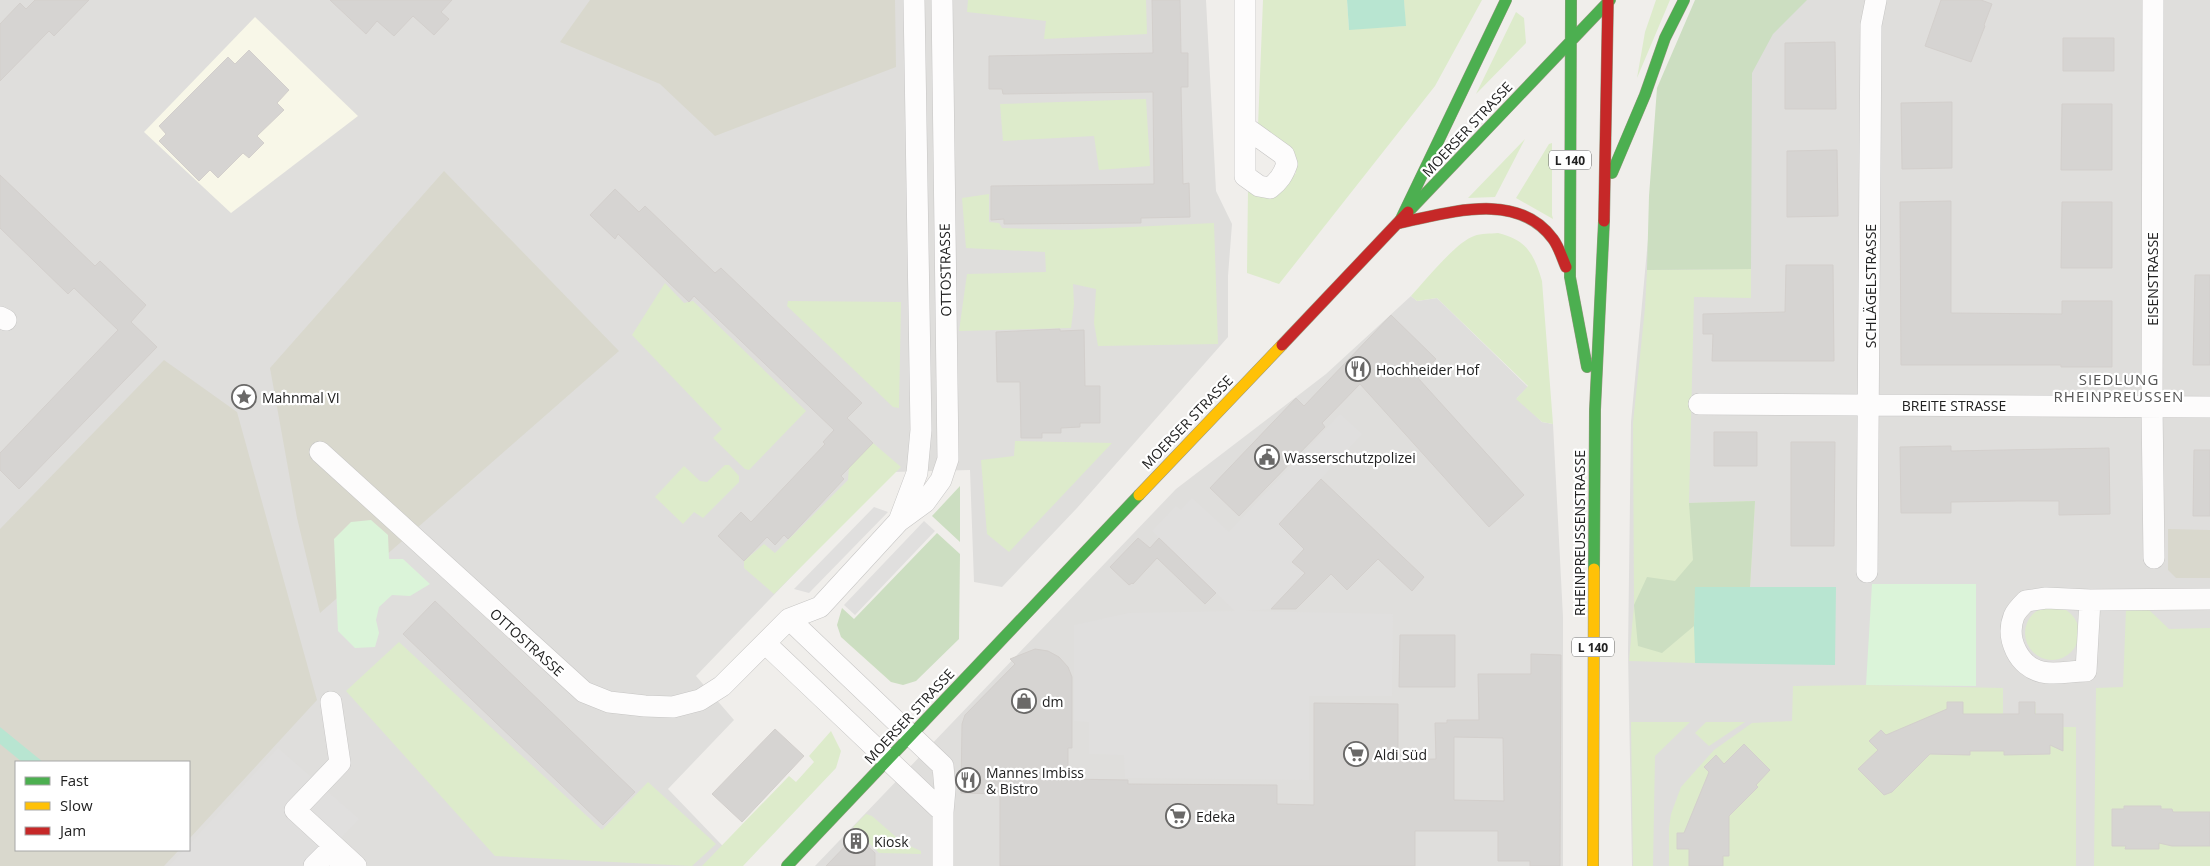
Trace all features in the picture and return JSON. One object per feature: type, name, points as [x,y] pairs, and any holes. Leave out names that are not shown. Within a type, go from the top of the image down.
[{"type":"main road","points":[[1399,223],[1506,0]]},
{"type":"main road","name":"L 140","points":[[1570,42],[1571,0]]},
{"type":"main road","points":[[1606,186],[1645,95],[1665,38],[1684,0]]},
{"type":"main road","name":"MOERSER STRASSE","points":[[787,866],[1609,1]]},
{"type":"main road","name":"RHEINPREUSSENSTRASSE","points":[[1593,866],[1595,410],[1606,186],[1609,1]]},
{"type":"main road","name":"RHEINPREUSSENSTRASSE","points":[[1570,42],[1570,277],[1595,410]]},
{"type":"main road","points":[[1399,223],[1486,207],[1504,208],[1533,217],[1554,236],[1570,277]]},
{"type":"street","name":"OTTOSTRASSE","points":[[899,521],[917,473],[921,430],[914,0]]},
{"type":"street","name":"OTTOSTRASSE","points":[[320,452],[584,692],[609,702],[673,707],[700,700],[722,686],[789,619],[820,606],[899,521],[925,502],[941,480],[948,459],[942,0]]},
{"type":"street","points":[[1245,0],[1245,126]]},
{"type":"street","name":"SCHLÄGELSTRASSE","points":[[1867,572],[1872,25],[1876,0]]},
{"type":"street","name":"EISENSTRASSE","points":[[2153,0],[2152,406],[2154,558]]},
{"type":"street","name":"BREITE STRASSE","points":[[1699,404],[2210,407]]},
{"type":"street","points":[[2090,600],[2086,671],[2043,672],[2027,666],[2015,651],[2011,631],[2014,615],[2026,601],[2046,598],[2090,600],[2210,599]]},
{"type":"street","points":[[789,619],[943,766],[946,789],[943,812],[943,866]]},
{"type":"street","points":[[765,643],[943,812]]},
{"type":"street","points":[[331,702],[340,763],[295,810],[356,866]]},
{"type":"street","points":[[314,866],[329,851],[345,866]]},
{"type":"shaded area","points":[[0,0],[1206,0],[1216,191],[1232,224],[1228,276],[1228,337],[1077,508],[1002,587],[974,582],[970,470],[892,472],[696,676],[734,720],[668,789],[742,866],[0,866]]},
{"type":"shaded area","points":[[590,0],[895,0],[896,67],[715,136],[660,84],[560,42]]},
{"type":"shaded area","points":[[1709,0],[2210,0],[2210,866],[1632,866],[1628,653],[1631,422],[1654,175]]},
{"type":"shaded area","points":[[255,17],[358,116],[231,213],[144,132]]},
{"type":"shaded area","points":[[444,171],[619,351],[320,613],[297,518],[270,368]]},
{"type":"shaded area","points":[[1411,296],[1417,301],[1437,298],[1528,387],[1517,398],[1542,422],[1553,424],[1563,617],[1563,866],[815,866],[1176,489],[1326,374]]},
{"type":"shaded area","points":[[164,360],[237,412],[317,700],[190,838],[190,761],[15,761],[15,851],[178,851],[164,866],[0,866],[0,529]]},
{"type":"shaded area","points":[[1340,414],[1362,434],[1279,524],[1304,549],[1292,562],[1305,573],[1272,609],[1244,611],[1393,614],[1392,696],[1309,696],[1309,780],[1125,778],[1124,755],[1089,754],[1089,722],[1074,721],[1074,625],[1129,613],[1235,611],[1152,531],[1176,506],[1181,510],[1192,498],[1229,532]]},
{"type":"shaded area","points":[[874,507],[888,512],[809,593],[794,589]]},
{"type":"shaded area","points":[[924,521],[935,531],[855,615],[844,605]]},
{"type":"shaded area","points":[[2168,529],[2210,530],[2210,578],[2176,578],[2168,570]]},
{"type":"shaded area","points":[[278,748],[359,819],[314,866],[169,866],[183,851],[190,851],[190,844]]},
{"type":"green space","points":[[968,0],[1146,0],[1147,34],[1044,39],[1046,21],[967,12]]},
{"type":"green space","points":[[1263,0],[1347,0],[1349,29],[1405,26],[1404,0],[1482,0],[1435,86],[1279,284],[1247,273],[1248,189],[1274,196],[1296,173],[1289,151],[1258,126]]},
{"type":"green space","points":[[1347,0],[1404,0],[1406,26],[1349,30]]},
{"type":"green space","points":[[1656,0],[1670,0],[1637,78],[1645,32]]},
{"type":"green space","points":[[1695,0],[1807,0],[1773,34],[1752,73],[1751,269],[1647,270],[1649,196],[1657,88]]},
{"type":"green space","points":[[1516,12],[1524,18],[1526,43],[1476,94]]},
{"type":"green space","points":[[1146,99],[1150,166],[1099,170],[1094,136],[1003,141],[1000,104]]},
{"type":"green space","points":[[1525,139],[1495,197],[1468,198]]},
{"type":"green space","points":[[1552,143],[1553,219],[1516,198],[1549,144]]},
{"type":"green space","points":[[989,194],[989,222],[999,223],[1002,228],[1070,230],[1214,223],[1218,344],[1098,346],[1094,323],[1096,289],[1073,284],[1074,304],[1071,328],[959,331],[967,274],[1046,272],[1045,252],[966,248],[962,198]]},
{"type":"green space","points":[[1498,233],[1523,244],[1536,263],[1542,281],[1553,424],[1542,422],[1516,399],[1528,386],[1437,298],[1417,301],[1411,296],[1450,254],[1467,240],[1480,234]]},
{"type":"green space","points":[[1751,269],[1751,298],[1694,297],[1689,503],[1755,501],[1750,587],[1695,587],[1695,663],[1629,661],[1634,605],[1633,423],[1647,270]]},
{"type":"green space","points":[[665,283],[684,303],[693,301],[806,411],[749,470],[745,469],[713,438],[722,429],[632,335]]},
{"type":"green space","points":[[788,301],[901,302],[899,408],[893,407],[787,306]]},
{"type":"green space","points":[[1015,441],[1112,443],[1009,552],[987,534],[981,460],[1014,456]]},
{"type":"green space","points":[[873,443],[901,467],[774,594],[744,568],[744,561],[764,544],[775,553],[848,480],[849,467]]},
{"type":"green space","points":[[725,465],[729,465],[739,476],[739,482],[703,518],[694,512],[683,524],[655,497],[684,466],[700,481],[707,482]]},
{"type":"green space","points":[[960,486],[960,542],[932,516]]},
{"type":"green space","points":[[1755,501],[1750,587],[1696,587],[1694,626],[1662,653],[1638,646],[1634,605],[1647,577],[1675,581],[1693,560],[1689,503]]},
{"type":"green space","points":[[371,520],[388,535],[389,559],[403,559],[430,584],[410,596],[392,595],[379,607],[376,620],[379,633],[375,647],[355,648],[338,631],[334,539],[351,522]]},
{"type":"green space","points":[[937,533],[960,554],[959,639],[916,681],[903,685],[891,682],[841,637],[837,625],[842,608],[854,619]]},
{"type":"green space","points":[[1872,584],[1976,584],[1976,686],[1866,685]]},
{"type":"green space","points":[[1695,587],[1836,587],[1835,665],[1695,663]]},
{"type":"green space","points":[[2052,606],[2062,608],[2071,614],[2077,623],[2079,633],[2077,643],[2071,652],[2062,658],[2052,660],[2042,658],[2033,652],[2027,643],[2025,633],[2027,623],[2033,614],[2042,608]]},
{"type":"green space","points":[[2126,609],[2148,609],[2169,629],[2210,628],[2210,866],[2094,866],[2096,688],[2123,687]]},
{"type":"green space","points":[[399,642],[602,830],[648,782],[716,844],[692,866],[495,856],[346,691]]},
{"type":"green space","points":[[1866,685],[2003,688],[2003,714],[2019,714],[2019,702],[2035,702],[2036,714],[2063,714],[2063,727],[2076,727],[2076,866],[1669,866],[1671,814],[1681,787],[1714,750],[1752,723],[1792,721],[1793,686]]},
{"type":"green space","points":[[1631,722],[1690,722],[1655,756],[1653,866],[1633,866]]},
{"type":"green space","points":[[1706,722],[1745,722],[1709,746],[1695,733]]},
{"type":"green space","points":[[0,727],[42,761],[21,761],[0,744]]},
{"type":"green space","points":[[831,731],[841,751],[836,768],[743,866],[702,866],[789,776],[796,782],[814,762],[809,756]]},
{"type":"green space","points":[[866,814],[872,816],[903,843],[921,851],[921,854],[879,853],[853,827]]},
{"type":"building","points":[[35,0],[89,0],[54,36],[49,31],[0,81],[0,24],[20,3],[26,9]]},
{"type":"building","points":[[330,0],[452,0],[441,12],[449,19],[434,35],[413,16],[394,36],[377,21],[366,34]]},
{"type":"building","points":[[1152,0],[1180,0],[1181,53],[1188,53],[1188,87],[1181,87],[1183,184],[1189,183],[1190,217],[1141,218],[1141,223],[1004,224],[1004,219],[991,220],[991,186],[1154,184],[1153,92],[1003,94],[1002,89],[989,89],[989,56],[1153,53]]},
{"type":"building","points":[[1941,0],[1981,0],[1992,4],[1971,62],[1925,46]]},
{"type":"building","points":[[2063,38],[2114,38],[2114,71],[2063,71]]},
{"type":"building","points":[[1835,42],[1836,109],[1785,109],[1785,43]]},
{"type":"building","points":[[249,50],[289,90],[277,103],[284,110],[257,136],[264,143],[249,158],[243,153],[218,178],[210,170],[199,181],[159,141],[166,134],[159,126],[228,57],[235,64]]},
{"type":"building","points":[[1952,102],[1952,168],[1902,169],[1901,103]]},
{"type":"building","points":[[2062,104],[2112,104],[2112,170],[2061,170]]},
{"type":"building","points":[[1837,150],[1838,216],[1787,217],[1787,151]]},
{"type":"building","points":[[0,175],[95,266],[100,261],[146,305],[131,322],[157,347],[19,489],[0,470],[0,453],[118,330],[74,288],[68,294],[0,228]]},
{"type":"building","points":[[615,189],[639,212],[645,206],[715,273],[721,268],[862,403],[847,418],[873,443],[841,476],[844,479],[788,539],[784,535],[775,545],[767,537],[744,561],[718,536],[741,512],[751,522],[825,444],[823,442],[834,430],[694,296],[689,302],[618,234],[615,239],[590,215]]},
{"type":"building","points":[[1951,201],[1951,313],[2062,314],[2062,301],[2112,301],[2112,367],[2061,367],[2061,365],[1901,365],[1900,202]]},
{"type":"building","points":[[2062,202],[2112,202],[2112,268],[2061,268]]},
{"type":"building","points":[[1786,265],[1833,265],[1834,361],[1712,361],[1713,334],[1703,334],[1703,314],[1785,312]]},
{"type":"building","points":[[2195,275],[2210,275],[2210,365],[2193,365]]},
{"type":"building","points":[[1391,315],[1436,359],[1418,378],[1524,495],[1489,527],[1360,384],[1322,423],[1325,427],[1239,516],[1210,488],[1296,398],[1304,406]]},
{"type":"building","points":[[1060,329],[1060,331],[1084,330],[1085,386],[1100,386],[1100,423],[1080,423],[1080,427],[1061,428],[1061,433],[1042,433],[1042,438],[1021,438],[1020,382],[997,382],[996,332]]},
{"type":"building","points":[[1714,432],[1757,432],[1757,466],[1714,466]]},
{"type":"building","points":[[1791,442],[1835,442],[1834,546],[1791,546]]},
{"type":"building","points":[[1951,446],[1951,451],[2109,448],[2110,514],[2059,515],[2059,501],[1951,502],[1951,513],[1901,513],[1900,447]]},
{"type":"building","points":[[2194,450],[2210,450],[2210,516],[2193,516]]},
{"type":"building","points":[[1321,479],[1424,577],[1412,591],[1378,559],[1347,590],[1331,574],[1296,609],[1271,609],[1305,573],[1292,562],[1304,549],[1279,524]]},
{"type":"building","points":[[1138,538],[1150,548],[1159,538],[1216,593],[1205,604],[1157,558],[1133,584],[1129,585],[1110,567]]},
{"type":"building","points":[[435,601],[635,792],[603,825],[403,634]]},
{"type":"building","points":[[1400,635],[1455,635],[1455,687],[1399,687]]},
{"type":"building","points":[[1035,649],[1048,651],[1059,657],[1068,667],[1072,677],[1072,748],[1068,748],[1068,779],[1128,780],[1128,784],[1277,785],[1277,804],[1314,805],[1314,703],[1398,704],[1398,760],[1436,759],[1435,723],[1447,723],[1447,720],[1479,720],[1478,674],[1531,674],[1531,654],[1561,655],[1560,866],[1530,866],[1530,861],[1498,861],[1498,831],[1415,831],[1415,866],[1000,866],[1000,794],[961,793],[962,724],[965,715],[1015,664],[1010,659]],"holes":[[[1454,737],[1503,738],[1504,801],[1454,800]]]},
{"type":"building","points":[[1947,702],[1963,702],[1963,714],[2019,714],[2019,702],[2035,702],[2035,714],[2063,714],[2063,751],[2050,745],[2050,754],[2004,755],[2004,751],[1970,751],[1970,755],[1930,754],[1892,792],[1884,795],[1858,769],[1878,750],[1869,741],[1881,730],[1886,735],[1947,709]]},
{"type":"building","points":[[775,729],[804,756],[742,822],[712,794]]},
{"type":"building","points":[[1744,744],[1770,770],[1756,785],[1758,787],[1729,816],[1729,856],[1723,856],[1723,866],[1689,866],[1689,849],[1677,849],[1677,833],[1684,833],[1709,772],[1704,767],[1716,755],[1724,764]]},
{"type":"building","points":[[2124,806],[2161,806],[2161,809],[2172,809],[2173,812],[2210,812],[2210,846],[2172,846],[2159,843],[2159,849],[2125,849],[2126,846],[2112,846],[2112,809],[2124,809]]},
{"type":"building","points":[[856,835],[875,853],[875,866],[826,866]]},
{"type":"traffic: fast","points":[[1399,223],[1506,0]]},
{"type":"traffic: fast","points":[[1571,0],[1570,277],[1587,367]]},
{"type":"traffic: fast","points":[[1408,212],[1610,0]]},
{"type":"traffic: fast","points":[[1612,173],[1645,95],[1665,38],[1684,0]]},
{"type":"traffic: fast","points":[[1594,569],[1595,410],[1604,221]]},
{"type":"traffic: fast","points":[[787,866],[1139,495]]},
{"type":"traffic: slow","points":[[1139,495],[1282,345]]},
{"type":"traffic: slow","points":[[1593,866],[1594,569]]},
{"type":"traffic: jam","points":[[1604,221],[1608,0]]},
{"type":"traffic: jam","points":[[1399,223],[1439,214],[1481,209],[1502,210],[1521,214],[1538,224],[1553,239],[1566,267]]},
{"type":"traffic: jam","points":[[1282,345],[1408,212]]},
{"type":"place","name":"Hochheider Hof","points":[[1358,369]]},
{"type":"place","name":"Mahnmal VI","points":[[244,397]]},
{"type":"place","name":"Wasserschutzpolizei","points":[[1267,457]]},
{"type":"place","name":"dm","points":[[1024,701]]},
{"type":"place","name":"Aldi Süd","points":[[1356,754]]},
{"type":"place","name":"Mannes Imbiss & Bistro","points":[[968,780]]},
{"type":"place","name":"Edeka","points":[[1178,816]]},
{"type":"place","name":"Kiosk","points":[[856,841]]},
{"type":"district","name":"SIEDLUNG RHEINPREUSSEN","points":[[2119,388]]}]
